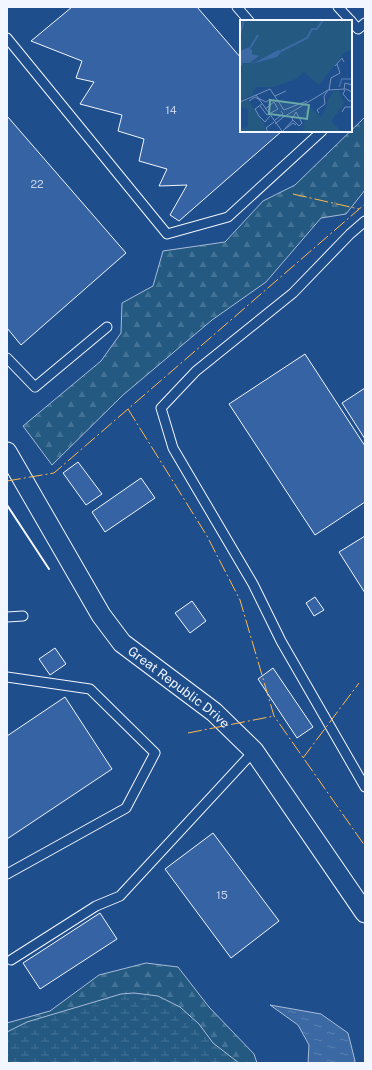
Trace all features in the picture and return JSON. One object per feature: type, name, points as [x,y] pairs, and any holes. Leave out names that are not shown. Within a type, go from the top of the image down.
[{"type":"street","name":"Great Republic Drive","points":[[7,452],[101,615],[122,643],[214,712],[254,751],[365,912]]},
{"type":"lane","points":[[237,7],[248,20]]},
{"type":"lane","points":[[338,7],[350,20]]},
{"type":"lane","points":[[352,22],[358,29],[365,23]]},
{"type":"lane","points":[[7,38],[168,234],[228,217],[321,132]]},
{"type":"lane","points":[[365,221],[350,234],[292,293],[196,371],[161,408],[173,448],[253,584],[281,641],[365,787]]},
{"type":"lane","points":[[7,358],[35,387],[107,326]]},
{"type":"lane","points":[[7,617],[23,616]]},
{"type":"lane","points":[[7,677],[90,689],[155,754],[126,808],[7,874]]},
{"type":"lane","points":[[11,960],[96,906],[120,896],[254,751]]},
{"type":"green space","points":[[365,117],[365,190],[346,214],[321,218],[266,282],[212,320],[123,395],[52,465],[23,426],[101,361],[121,333],[122,303],[153,286],[163,251],[225,242],[263,201],[295,185],[350,132],[352,132],[352,130]]},
{"type":"green space","points":[[146,963],[178,967],[209,1007],[254,1054],[257,1063],[7,1063],[7,1023],[50,1011],[99,975]]},
{"type":"green space","points":[[134,993],[158,996],[180,1007],[199,1024],[213,1043],[239,1063],[7,1063],[7,1032],[27,1022],[121,994]]},
{"type":"water","points":[[270,1005],[321,1014],[348,1033],[355,1061],[354,1063],[308,1063],[309,1045],[298,1025]]},
{"type":"building","points":[[72,7],[197,7],[240,57],[240,132],[281,132],[179,221],[170,215],[187,185],[159,186],[167,169],[139,161],[144,139],[118,131],[122,115],[80,104],[94,82],[76,78],[82,61],[31,41]]},
{"type":"building","points":[[7,116],[126,253],[21,345],[7,328]]},
{"type":"building","points":[[305,354],[365,446],[365,502],[315,535],[229,404]]},
{"type":"building","points":[[365,388],[365,439],[342,403]]},
{"type":"building","points":[[78,462],[102,494],[86,505],[63,473]]},
{"type":"building","points":[[141,478],[155,498],[105,532],[92,512]]},
{"type":"building","points":[[365,536],[365,593],[339,552]]},
{"type":"building","points":[[315,597],[324,610],[314,616],[306,603]]},
{"type":"building","points":[[192,601],[206,621],[190,633],[175,613]]},
{"type":"building","points":[[55,648],[66,664],[50,675],[39,659]]},
{"type":"building","points":[[273,668],[313,727],[297,738],[258,679]]},
{"type":"building","points":[[65,697],[112,769],[7,839],[7,736]]},
{"type":"building","points":[[213,833],[279,921],[231,958],[165,869]]},
{"type":"building","points":[[100,913],[117,939],[40,989],[23,963]]},
{"type":"wall","points":[[7,505],[49,569]]},
{"type":"power","points":[[293,194],[359,209]]},
{"type":"power","points":[[7,481],[54,473],[365,204]]},
{"type":"power","points":[[128,409],[207,536],[240,600],[274,716],[365,846]]},
{"type":"power","points":[[303,758],[359,683]]},
{"type":"power","points":[[188,733],[274,716]]}]
